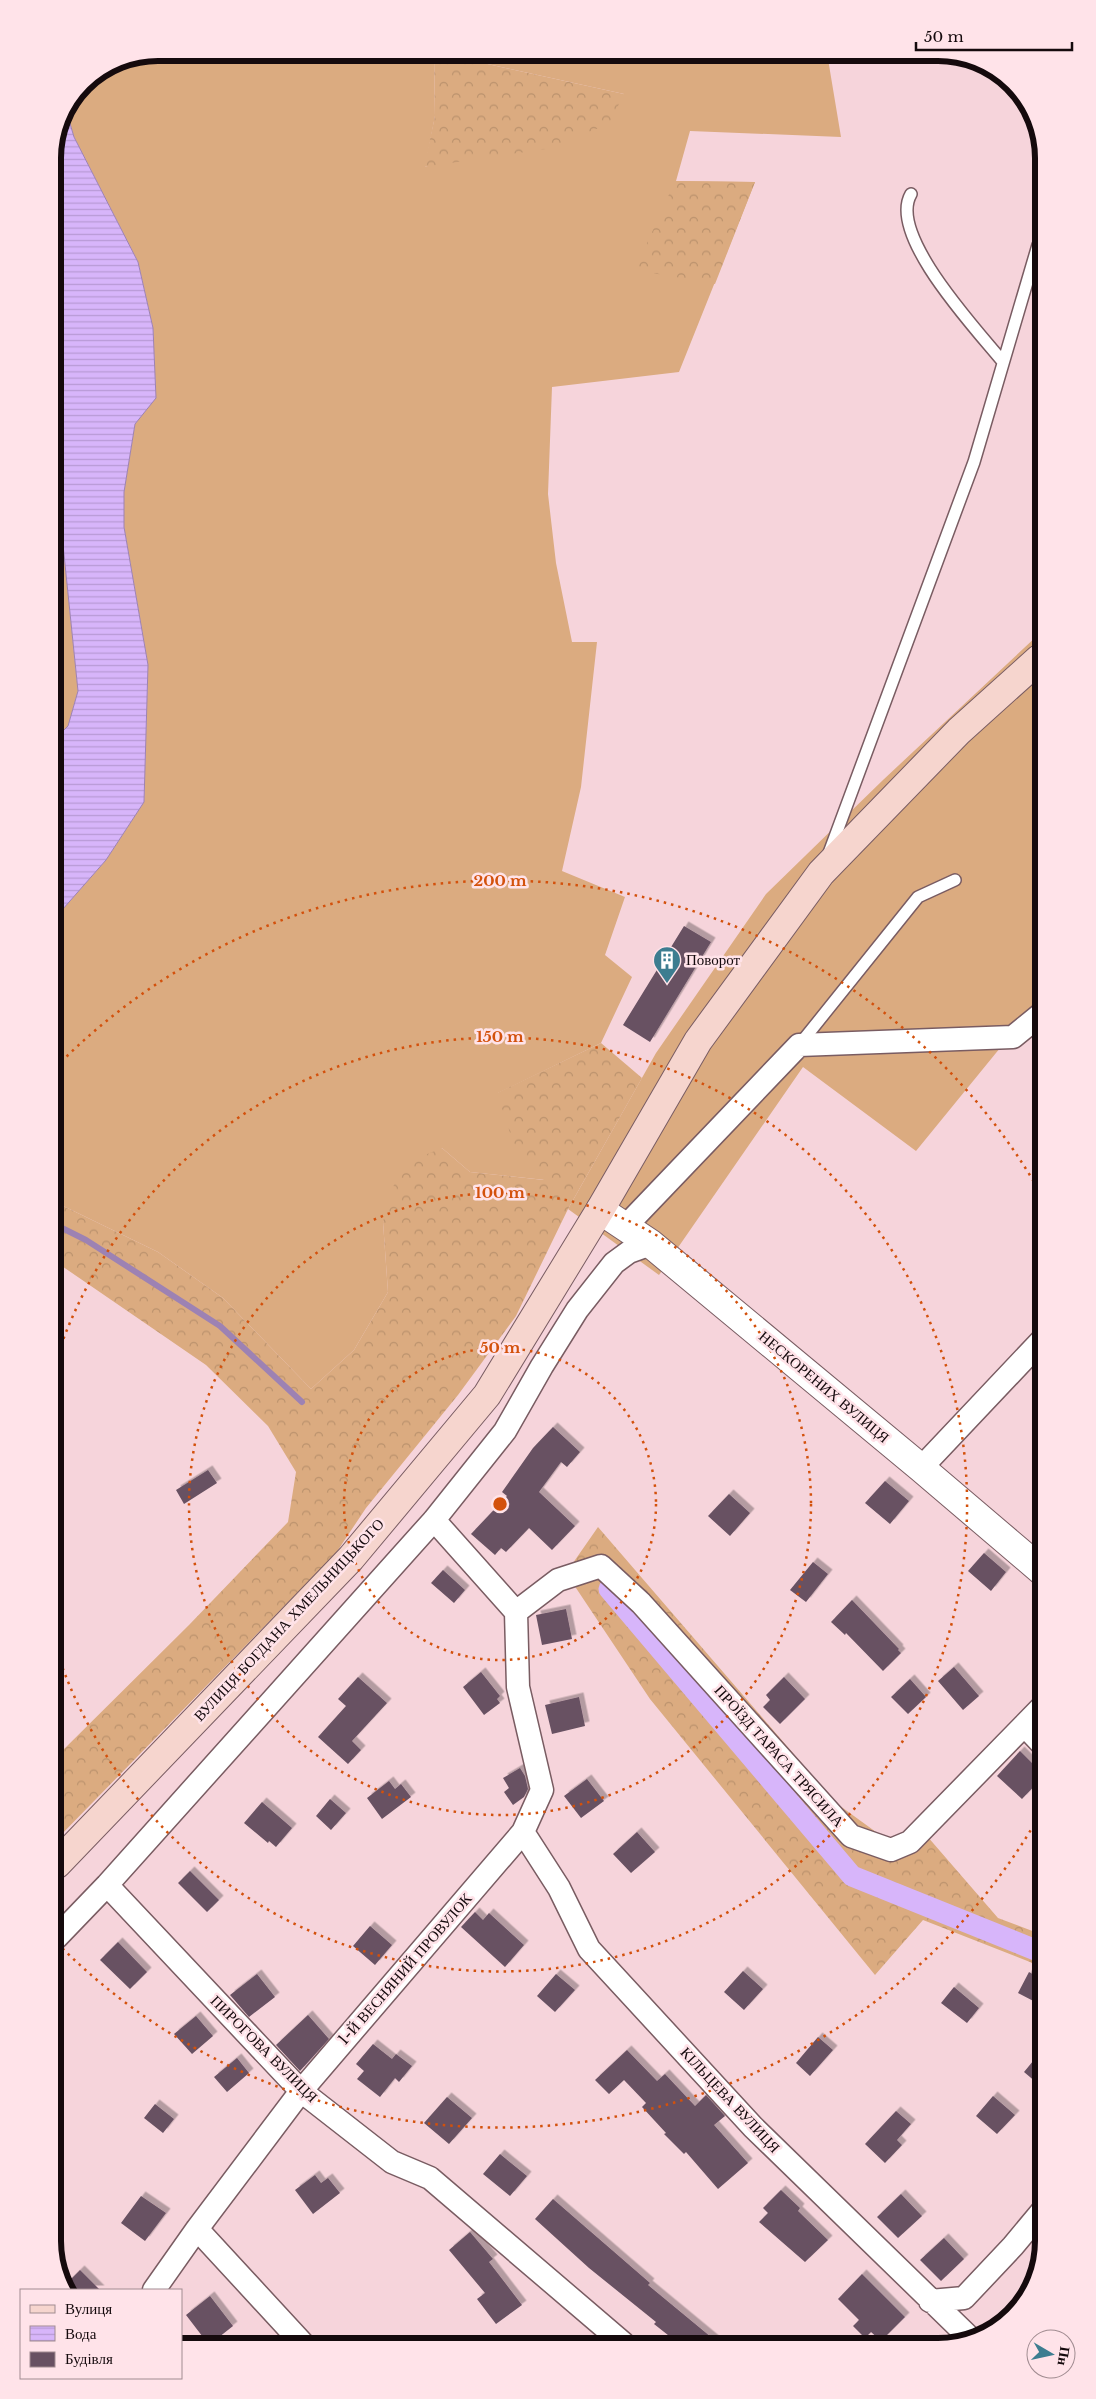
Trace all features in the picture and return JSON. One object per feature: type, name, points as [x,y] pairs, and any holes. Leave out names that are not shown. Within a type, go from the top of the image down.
[{"type":"main road","name":"ВУЛИЦЯ БОГДАНА ХМЕЛЬНИЦЬКОГО","points":[[61,1860],[352,1558],[487,1395],[600,1210],[698,1041],[821,874],[959,731],[1035,664]]},
{"type":"street","points":[[625,1227],[799,1045],[1013,1037],[1035,1019]]},
{"type":"street","name":"НЕСКОРЕНИХ ВУЛИЦЯ","points":[[600,1210],[651,1244],[1035,1565]]},
{"type":"street","points":[[61,1933],[107,1885],[434,1520],[505,1431],[577,1310],[614,1263],[629,1252],[651,1244]]},
{"type":"street","points":[[921,1468],[1035,1353]]},
{"type":"street","points":[[434,1520],[516,1612]]},
{"type":"street","name":"ПРОЇЗД ТАРАСА ТРЯСИЛА","points":[[516,1612],[558,1580],[601,1566],[641,1603],[852,1836],[891,1850],[910,1842],[1035,1715]]},
{"type":"street","name":"1-Й ВЕСНЯНИЙ ПРОВУЛОК","points":[[155,2289],[301,2091],[523,1832],[542,1790],[518,1687],[516,1612]]},
{"type":"street","points":[[1025,1726],[1035,1737]]},
{"type":"street","name":"КІЛЬЦЕВА ВУЛИЦЯ","points":[[523,1832],[559,1888],[590,1949],[753,2127],[965,2334]]},
{"type":"street","name":"ПИРОГОВА ВУЛИЦЯ","points":[[107,1885],[301,2091],[392,2162],[430,2178],[617,2338]]},
{"type":"street","points":[[930,2301],[964,2298],[1035,2220]]},
{"type":"street","points":[[197,2230],[297,2338]]},
{"type":"lane","points":[[911,194],[906,202],[913,241],[940,285],[1003,362]]},
{"type":"lane","points":[[821,874],[974,462],[1035,255]]},
{"type":"lane","points":[[799,1045],[918,897],[955,880]]},
{"type":"green space","points":[[152,61],[434,61],[435,116],[425,167],[624,94],[481,61],[828,61],[841,137],[690,131],[676,181],[755,182],[679,372],[552,387],[548,494],[556,563],[572,642],[597,642],[581,787],[562,871],[625,897],[605,955],[632,977],[601,1043],[498,1093],[514,1142],[545,1180],[470,1172],[442,1148],[383,1222],[388,1292],[354,1350],[311,1389],[223,1298],[158,1252],[61,1205],[61,911],[106,860],[144,802],[148,665],[124,527],[124,491],[135,424],[156,397],[153,328],[138,262],[74,137],[69,121],[81,99],[94,85],[110,74],[127,66]]},
{"type":"green space","points":[[434,61],[481,61],[624,94],[609,124],[546,149],[424,167],[435,116]]},
{"type":"green space","points":[[675,181],[755,182],[715,284],[635,270]]},
{"type":"green space","points":[[61,525],[78,691],[68,726],[61,733]]},
{"type":"green space","points":[[1035,638],[1035,1005],[916,1151],[803,1067],[659,1275],[568,1209],[656,1053],[766,894],[883,780]]},
{"type":"green space","points":[[601,1043],[642,1078],[568,1209],[516,1316],[458,1395],[366,1508],[336,1553],[61,1835],[61,1752],[189,1625],[288,1522],[296,1472],[268,1426],[206,1365],[61,1265],[61,1205],[158,1252],[223,1298],[311,1389],[354,1350],[388,1292],[383,1222],[392,1188],[410,1161],[442,1148],[470,1172],[544,1180],[513,1142],[497,1093]]},
{"type":"green space","points":[[598,1527],[836,1803],[887,1840],[927,1836],[998,1918],[1035,1932],[1035,1965],[923,1920],[875,1975],[650,1699],[566,1573]]},
{"type":"water","points":[[69,121],[74,137],[138,262],[153,328],[156,398],[135,424],[124,492],[124,527],[148,665],[144,802],[106,860],[61,911],[61,733],[68,726],[78,691],[61,525],[61,152]]},
{"type":"building","name":"Поворот","points":[[684,926],[711,942],[650,1042],[623,1025]]},
{"type":"building","points":[[553,1427],[580,1452],[567,1467],[561,1462],[539,1492],[575,1526],[552,1550],[529,1528],[506,1552],[501,1548],[495,1555],[471,1534],[507,1496],[502,1492],[533,1448]]},
{"type":"building","points":[[208,1470],[217,1483],[184,1504],[176,1490]]},
{"type":"building","points":[[885,1481],[909,1501],[890,1524],[865,1503]]},
{"type":"building","points":[[729,1494],[750,1513],[730,1536],[708,1516]]},
{"type":"building","points":[[984,1553],[1006,1572],[991,1591],[968,1571]]},
{"type":"building","points":[[813,1562],[828,1574],[806,1602],[790,1590]]},
{"type":"building","points":[[443,1570],[465,1590],[454,1603],[431,1583]]},
{"type":"building","points":[[852,1600],[901,1653],[883,1671],[846,1633],[845,1635],[831,1622]]},
{"type":"building","points":[[566,1609],[572,1639],[542,1645],[536,1615]]},
{"type":"building","points":[[954,1667],[979,1696],[963,1710],[938,1681]]},
{"type":"building","points":[[481,1672],[500,1696],[497,1699],[500,1703],[484,1715],[463,1687]]},
{"type":"building","points":[[358,1677],[387,1703],[352,1741],[361,1750],[348,1764],[318,1737],[346,1706],[338,1699]]},
{"type":"building","points":[[784,1677],[805,1699],[780,1724],[763,1707],[770,1700],[766,1695]]},
{"type":"building","points":[[910,1679],[926,1697],[908,1714],[891,1697]]},
{"type":"building","points":[[579,1697],[585,1726],[552,1734],[545,1705]]},
{"type":"building","points":[[1020,1751],[1035,1766],[1035,1785],[1022,1799],[997,1776]]},
{"type":"building","points":[[520,1768],[525,1776],[528,1789],[524,1797],[513,1805],[504,1792],[509,1788],[503,1778]]},
{"type":"building","points":[[587,1779],[604,1801],[581,1818],[564,1796]]},
{"type":"building","points":[[389,1781],[395,1789],[401,1784],[411,1797],[382,1819],[367,1798]]},
{"type":"building","points":[[330,1799],[346,1813],[331,1830],[316,1816]]},
{"type":"building","points":[[262,1802],[292,1828],[276,1847],[269,1841],[268,1843],[244,1823]]},
{"type":"building","points":[[637,1832],[655,1852],[631,1873],[613,1854]]},
{"type":"building","points":[[190,1871],[219,1900],[207,1912],[178,1883]]},
{"type":"building","points":[[475,1912],[483,1920],[489,1913],[524,1945],[505,1967],[461,1927]]},
{"type":"building","points":[[370,1926],[392,1945],[375,1965],[353,1946]]},
{"type":"building","points":[[118,1942],[147,1972],[130,1989],[100,1960]]},
{"type":"building","points":[[743,1971],[763,1989],[744,2010],[724,1992]]},
{"type":"building","points":[[1029,1972],[1035,1975],[1035,2002],[1018,1993]]},
{"type":"building","points":[[257,1974],[275,1997],[249,2017],[230,1995]]},
{"type":"building","points":[[556,1974],[575,1990],[555,2012],[537,1996]]},
{"type":"building","points":[[954,1987],[979,2008],[967,2023],[941,2003]]},
{"type":"building","points":[[308,2015],[329,2039],[300,2071],[276,2045]]},
{"type":"building","points":[[196,2016],[213,2036],[192,2054],[174,2034]]},
{"type":"building","points":[[818,2037],[833,2050],[810,2076],[796,2063]]},
{"type":"building","points":[[373,2044],[392,2059],[396,2054],[412,2066],[399,2082],[395,2078],[380,2097],[357,2079],[364,2071],[356,2064]]},
{"type":"building","points":[[627,2050],[657,2081],[665,2074],[695,2106],[706,2095],[725,2116],[714,2125],[748,2163],[718,2189],[686,2152],[684,2154],[664,2134],[666,2133],[642,2107],[646,2103],[624,2080],[609,2094],[595,2080]]},
{"type":"building","points":[[237,2058],[249,2073],[227,2092],[214,2077]]},
{"type":"building","points":[[1035,2059],[1035,2081],[1024,2072]]},
{"type":"building","points":[[993,2096],[1015,2115],[997,2134],[976,2116]]},
{"type":"building","points":[[447,2097],[472,2118],[449,2144],[424,2123]]},
{"type":"building","points":[[155,2104],[174,2119],[163,2133],[144,2118]]},
{"type":"building","points":[[896,2111],[911,2124],[897,2140],[902,2145],[885,2163],[865,2144]]},
{"type":"building","points":[[500,2154],[527,2176],[510,2196],[483,2174]]},
{"type":"building","points":[[315,2175],[321,2183],[328,2178],[340,2193],[313,2214],[295,2190]]},
{"type":"building","points":[[781,2190],[800,2208],[798,2211],[828,2240],[805,2262],[759,2222],[768,2213],[763,2208]]},
{"type":"building","points":[[901,2194],[922,2216],[898,2238],[877,2217]]},
{"type":"building","points":[[141,2196],[166,2213],[145,2241],[121,2223]]},
{"type":"building","points":[[553,2199],[650,2283],[648,2285],[712,2338],[672,2338],[654,2324],[656,2322],[589,2268],[535,2219]]},
{"type":"building","points":[[470,2232],[493,2259],[489,2262],[522,2305],[496,2324],[477,2299],[485,2293],[449,2250]]},
{"type":"building","points":[[944,2238],[964,2259],[941,2281],[920,2260]]},
{"type":"building","points":[[80,2270],[99,2289],[74,2289],[70,2280]]},
{"type":"building","points":[[862,2274],[905,2317],[884,2338],[878,2338],[871,2332],[865,2338],[853,2326],[859,2320],[838,2299]]},
{"type":"building","points":[[210,2296],[233,2326],[218,2338],[204,2338],[186,2315]]},
{"type":"waterway","points":[[61,1228],[86,1240],[220,1326],[302,1402]]},
{"type":"waterway","points":[[609,1589],[852,1876],[1035,1950]]},
{"type":"place","name":"Поворот","points":[[667,984]]}]
